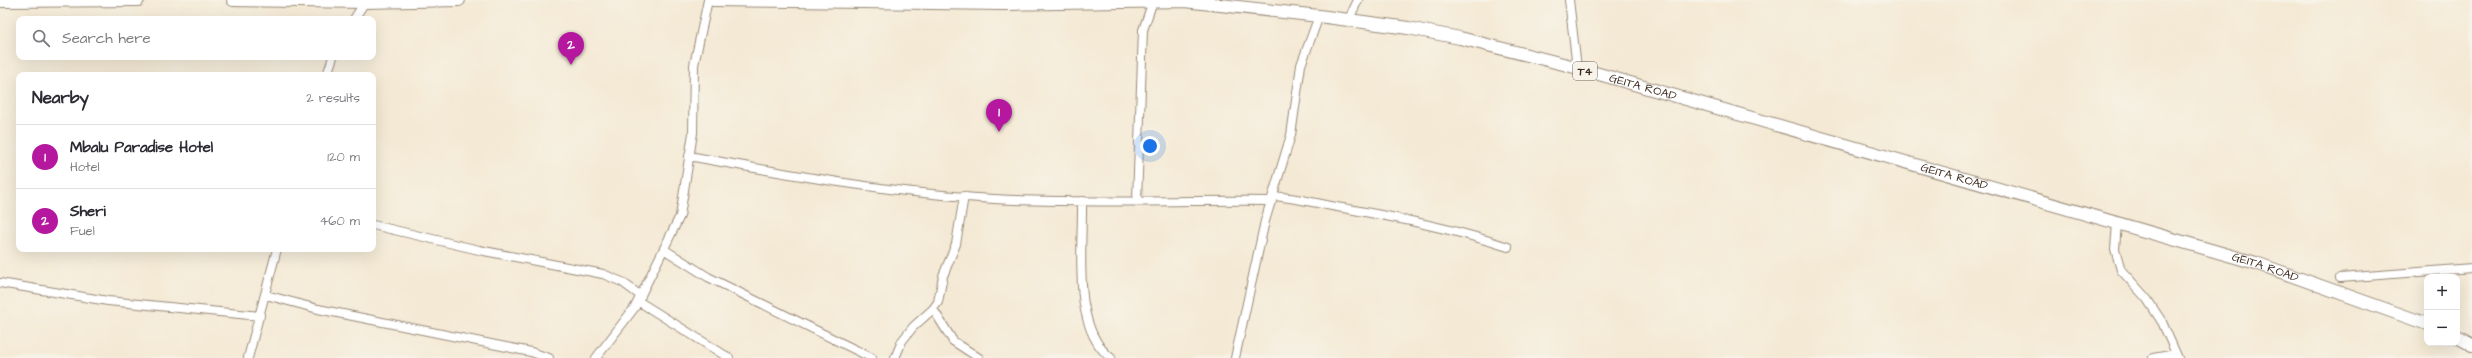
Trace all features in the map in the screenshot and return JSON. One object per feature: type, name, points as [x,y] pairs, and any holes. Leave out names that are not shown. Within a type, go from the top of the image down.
[{"type":"highway","points":[[0,1],[138,0]]},
{"type":"highway","points":[[233,0],[365,2],[459,0]]},
{"type":"highway","name":"GEITA ROAD","points":[[713,0],[1208,2],[1349,20],[1460,38],[1577,68],[2256,263],[2424,323]]},
{"type":"highway","points":[[2460,339],[2472,345]]},
{"type":"street","points":[[596,358],[639,299],[680,216],[693,133],[694,65],[708,0]]},
{"type":"street","points":[[1349,20],[1358,0]]},
{"type":"street","points":[[1569,0],[1577,68]]},
{"type":"street","points":[[1137,201],[1143,30],[1153,1]]},
{"type":"street","points":[[356,16],[365,2]]},
{"type":"street","points":[[1235,358],[1265,221],[1273,199],[1291,135],[1300,65],[1319,16]]},
{"type":"street","points":[[328,72],[332,60]]},
{"type":"street","points":[[689,156],[819,181],[872,188],[964,196],[1024,200],[1082,201],[1300,199],[1464,232],[1508,247]]},
{"type":"street","points":[[895,358],[902,341],[913,327],[933,309],[938,302],[943,276],[956,244],[964,196]]},
{"type":"street","points":[[1082,201],[1082,296],[1086,317],[1097,345],[1110,358]]},
{"type":"street","points":[[2117,223],[2115,249],[2121,270],[2151,304],[2162,322],[2177,356],[2153,358]]},
{"type":"street","points":[[376,226],[479,250],[603,274],[622,282],[639,299],[729,358]]},
{"type":"street","points":[[664,250],[708,277],[872,358]]},
{"type":"street","points":[[248,358],[276,252]]},
{"type":"street","points":[[2340,278],[2472,268]]},
{"type":"street","points":[[0,283],[93,299],[260,316]]},
{"type":"street","points":[[266,295],[318,309],[531,352],[549,358]]},
{"type":"street","points":[[933,309],[953,341],[979,358]]},
{"type":"place","name":"Sheri","points":[[571,65]]},
{"type":"place","name":"Mbalu Paradise Hotel","points":[[999,132]]}]
